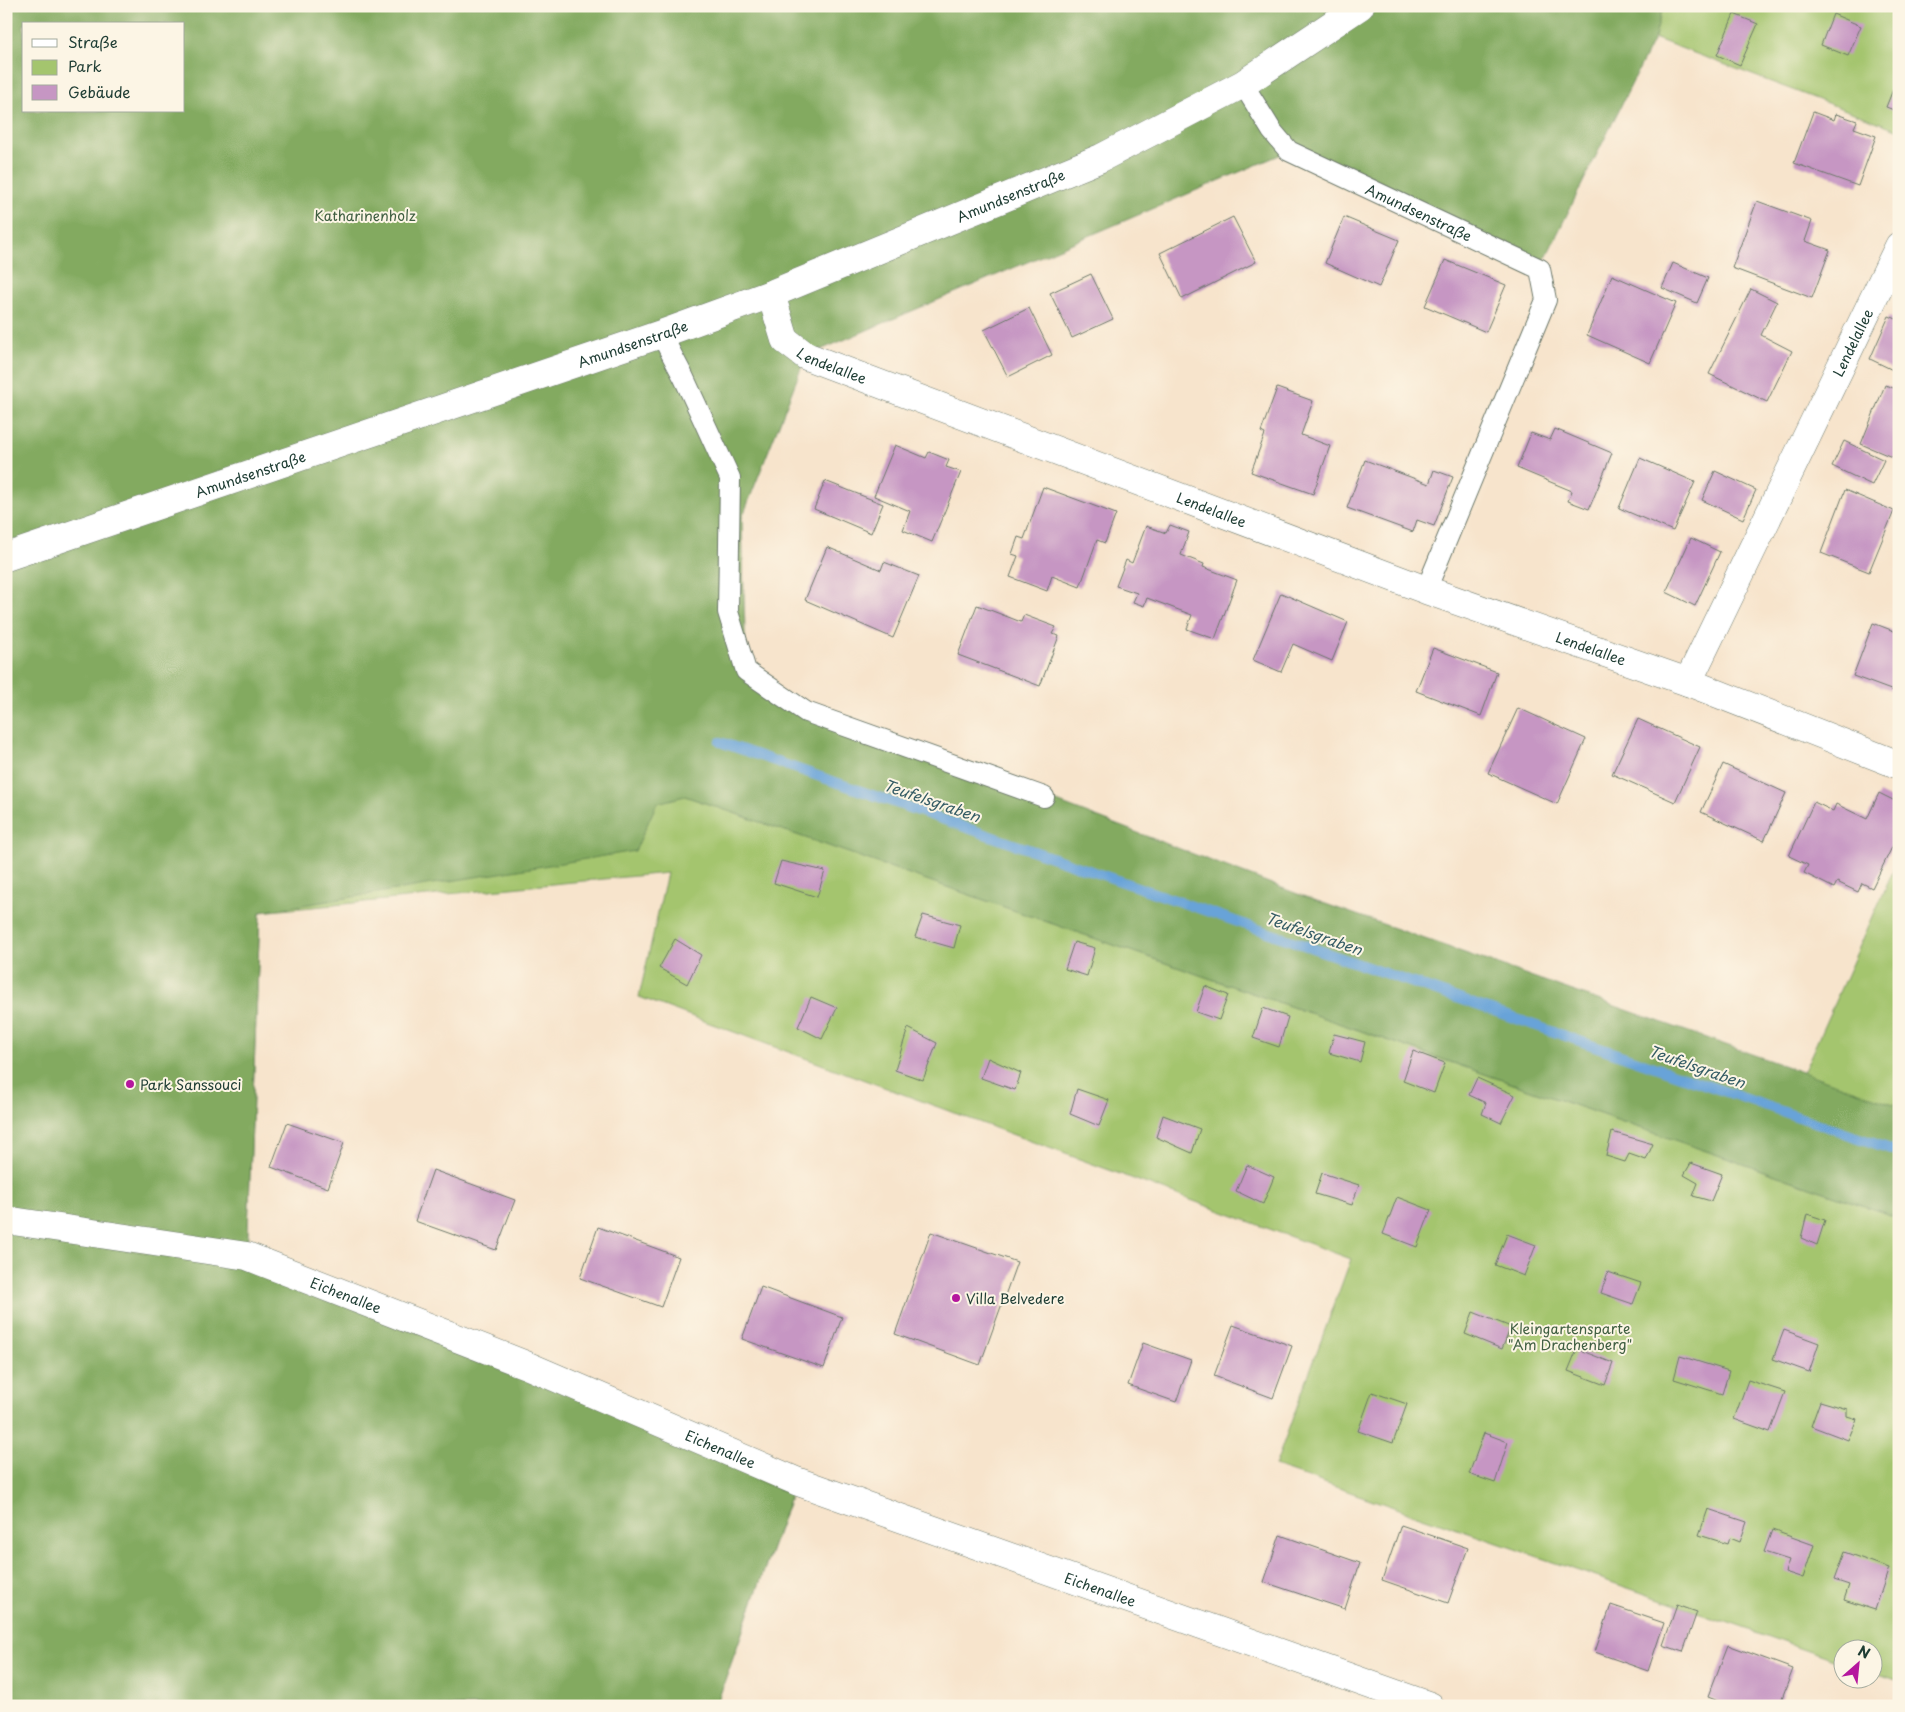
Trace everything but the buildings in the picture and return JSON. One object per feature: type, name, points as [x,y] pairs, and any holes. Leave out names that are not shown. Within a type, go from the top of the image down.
[{"type":"street","name":"Amundsenstraße","points":[[6,557],[661,334],[771,294],[1101,158],[1243,84],[1360,6]]},
{"type":"street","name":"Lendelallee","points":[[1688,682],[1899,246]]},
{"type":"street","name":"Lendelallee","points":[[771,294],[785,340],[806,356],[1426,590],[1688,682],[1899,765]]},
{"type":"street","name":"Eichenallee","points":[[6,1220],[247,1256],[520,1362],[796,1481],[1430,1706]]},
{"type":"lane","name":"Amundsenstraße","points":[[1243,84],[1272,131],[1289,151],[1540,269],[1546,300],[1426,590]]},
{"type":"lane","points":[[661,334],[684,378],[730,478],[728,612],[746,671],[806,712],[1044,798]]},
{"type":"green space","name":"Katharinenholz","points":[[6,6],[1663,6],[1655,37],[1540,269],[1289,151],[806,356],[742,518],[746,671],[806,712],[1044,797],[1303,896],[1899,1106],[1899,1218],[685,796],[657,803],[635,851],[260,912],[247,1256],[6,1220]]},
{"type":"green space","points":[[1663,6],[1899,6],[1899,130],[1654,38]]},
{"type":"green space","name":"Kleingartensparte \"Am Drachenberg\"","points":[[6,653],[685,796],[1899,1218],[1899,1681],[1882,1675],[1882,1640],[1832,1640],[1832,1659],[1275,1466],[1351,1259],[639,997],[667,873],[260,912],[247,1256],[796,1481],[716,1706],[6,1706]]},
{"type":"green space","points":[[1899,858],[1899,1106],[1803,1073]]},
{"type":"green space","points":[[6,1231],[245,1268],[526,1365],[766,1484],[791,1494],[716,1706],[6,1706]]},
{"type":"waterway","name":"Teufelsgraben","points":[[720,742],[1899,1152]]},
{"type":"place","name":"Park Sanssouci","points":[[130,1084]]},
{"type":"place","name":"Villa Belvedere","points":[[956,1298]]}]
